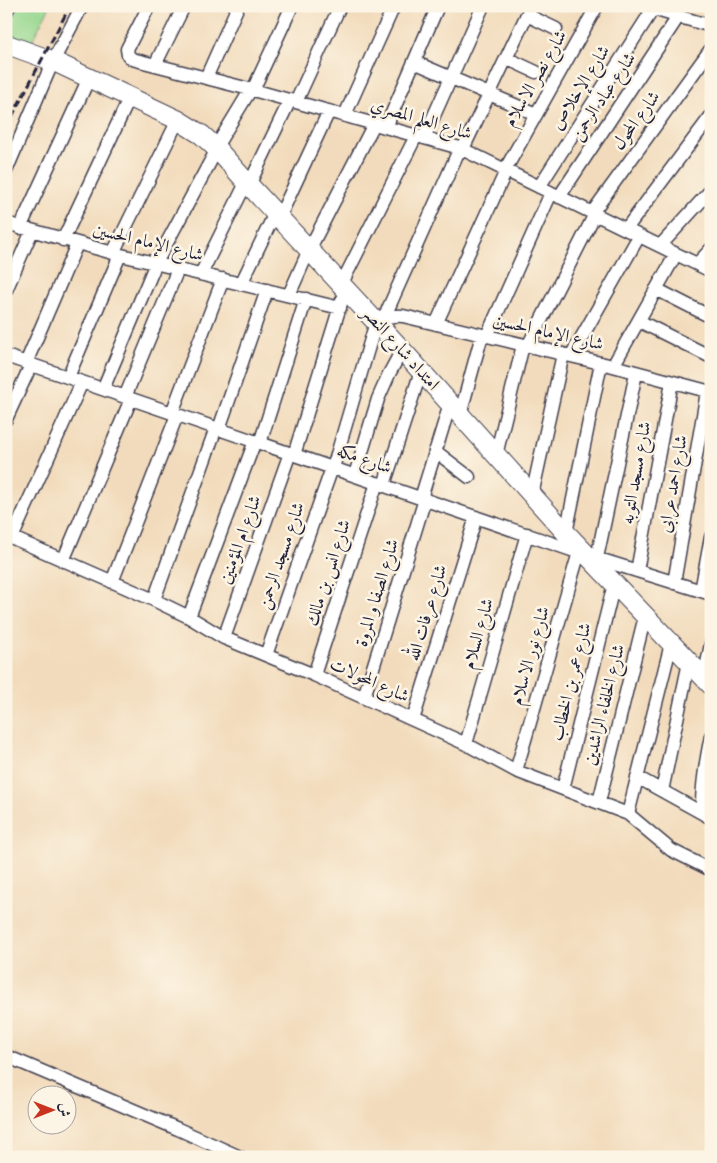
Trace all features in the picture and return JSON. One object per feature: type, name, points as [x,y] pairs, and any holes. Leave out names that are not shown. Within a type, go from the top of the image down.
[{"type":"street","points":[[6,12],[10,6]]},
{"type":"street","points":[[6,171],[54,61],[82,6]]},
{"type":"street","name":"شارع العلم المصري","points":[[149,6],[127,49],[128,55],[132,59],[293,101],[461,149],[711,271]]},
{"type":"street","points":[[155,65],[184,6]]},
{"type":"street","points":[[206,78],[238,6]]},
{"type":"street","points":[[103,389],[156,263],[217,148],[252,90],[292,6]]},
{"type":"street","points":[[200,274],[293,101],[340,6]]},
{"type":"street","points":[[345,116],[394,6]]},
{"type":"street","points":[[289,295],[309,250],[414,62],[438,6]]},
{"type":"street","name":"شارع ام المؤمنين","points":[[224,638],[292,454],[340,308],[344,287],[451,78],[483,6]]},
{"type":"street","name":"شارع نصر الاسلام","points":[[436,324],[505,170],[598,6]]},
{"type":"street","points":[[650,7],[677,13],[711,26]]},
{"type":"street","name":"شارع الإخلاص","points":[[550,192],[650,7]]},
{"type":"street","points":[[529,11],[556,29]]},
{"type":"street","name":"شارع مسجد الرحمن","points":[[266,656],[332,468],[380,320],[529,11]]},
{"type":"street","name":"شارع عباد الرحمن","points":[[550,192],[677,13]]},
{"type":"street","name":"امتداد شارع النصر","points":[[7,45],[54,61],[178,120],[202,135],[217,148],[344,287],[380,320],[421,372],[566,533],[707,681]]},
{"type":"street","name":"شارع المحول","points":[[496,455],[526,345],[593,214],[711,49]]},
{"type":"street","points":[[506,58],[536,72]]},
{"type":"street","points":[[414,62],[536,114]]},
{"type":"street","points":[[6,290],[26,229],[89,78]]},
{"type":"street","points":[[63,240],[130,97]]},
{"type":"street","points":[[241,284],[329,111]]},
{"type":"street","points":[[626,230],[711,116]]},
{"type":"street","points":[[68,377],[116,254],[178,120]]},
{"type":"street","points":[[660,246],[711,190]]},
{"type":"street","points":[[455,410],[485,336],[550,192]]},
{"type":"street","name":"شارع الإمام الحسين","points":[[6,224],[116,254],[340,308]]},
{"type":"street","points":[[532,495],[567,355],[639,236]]},
{"type":"street","points":[[6,419],[77,244]]},
{"type":"street","points":[[697,264],[711,249]]},
{"type":"street","points":[[566,533],[607,365],[639,321],[676,254]]},
{"type":"street","points":[[63,561],[178,269]]},
{"type":"street","points":[[112,582],[223,279]]},
{"type":"street","points":[[656,289],[711,317]]},
{"type":"street","points":[[154,600],[267,290]]},
{"type":"street","points":[[189,617],[257,442],[306,299]]},
{"type":"street","name":"شارع الإمام الحسين","points":[[380,320],[394,315],[403,316],[636,372],[709,392]]},
{"type":"street","points":[[639,321],[711,357]]},
{"type":"street","points":[[355,476],[378,399],[402,350]]},
{"type":"street","name":"شارع مكه","points":[[6,356],[588,555],[706,593]]},
{"type":"street","name":"شارع انس بن مالك","points":[[314,675],[421,372]]},
{"type":"street","points":[[588,555],[636,372]]},
{"type":"street","points":[[9,536],[82,382]]},
{"type":"street","name":"شارع مسجد التوبه","points":[[637,571],[672,382]]},
{"type":"street","name":"شارع احمد عرابى","points":[[674,583],[709,392]]},
{"type":"street","name":"شارع الصفا و المروة","points":[[364,697],[423,499],[435,451],[455,410]]},
{"type":"street","points":[[435,451],[469,477]]},
{"type":"street","name":"شارع عرفات الله","points":[[413,720],[476,517]]},
{"type":"street","name":"شارع السلام","points":[[466,744],[527,534]]},
{"type":"street","name":"شارع المحولات","points":[[9,536],[154,600],[189,617],[224,638],[314,675],[466,744],[516,771],[628,814],[671,850],[711,870]]},
{"type":"street","points":[[706,593],[711,537]]},
{"type":"street","name":"شارع نور الاسلام","points":[[516,771],[588,555]]},
{"type":"street","name":"شارع عمر بن الخطاب","points":[[563,789],[614,584]]},
{"type":"street","name":"شارع الخلفاء الراشدين","points":[[599,802],[645,616]]},
{"type":"street","points":[[628,814],[671,644]]},
{"type":"street","points":[[707,681],[711,644]]},
{"type":"street","points":[[662,791],[689,662]]},
{"type":"street","points":[[711,736],[703,783],[703,806],[711,818]]},
{"type":"street","points":[[637,777],[662,791],[703,806]]},
{"type":"street","points":[[6,1056],[240,1157]]},
{"type":"green space","points":[[18,6],[50,6],[30,45],[6,33],[6,28]]},
{"type":"railway","points":[[6,128],[70,6]]}]
